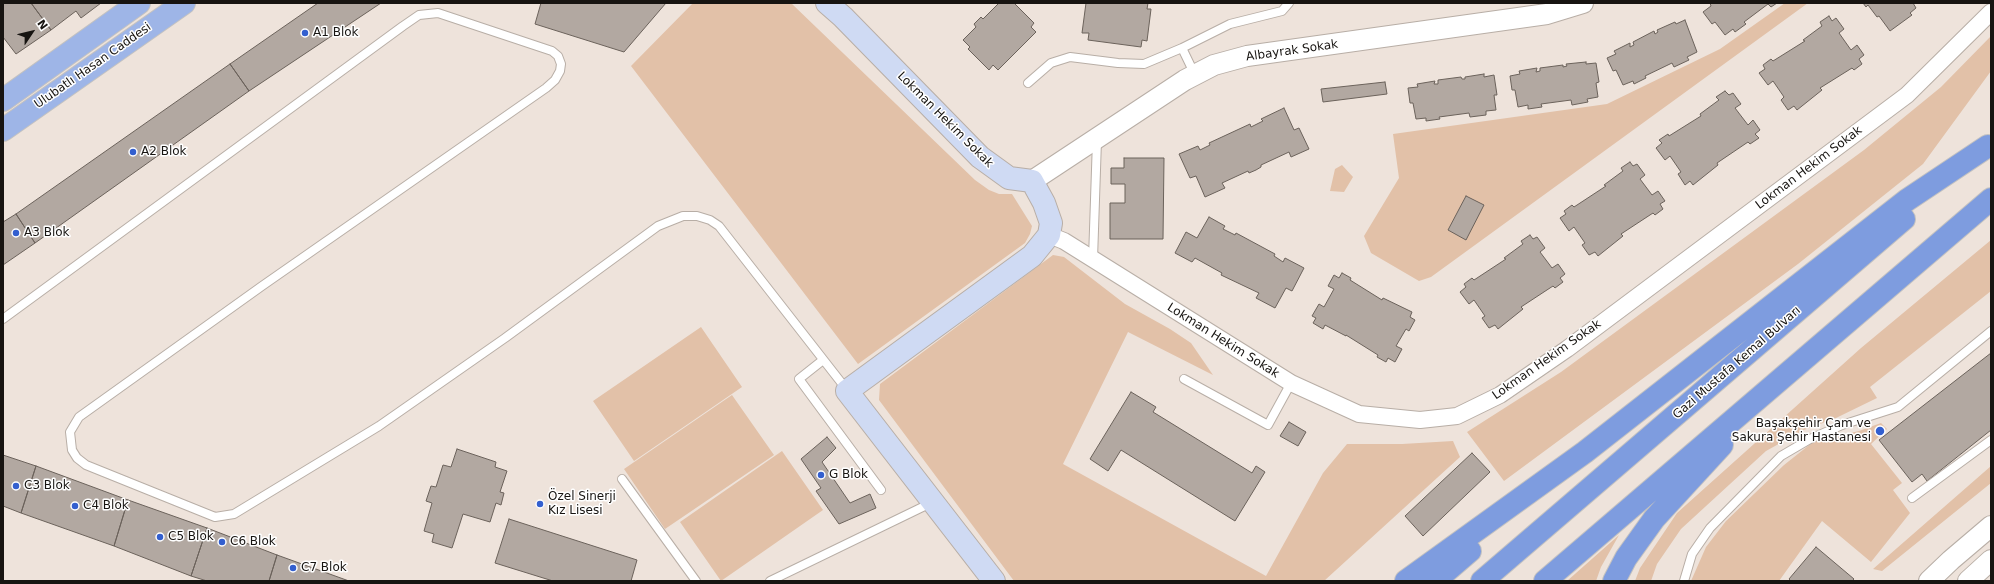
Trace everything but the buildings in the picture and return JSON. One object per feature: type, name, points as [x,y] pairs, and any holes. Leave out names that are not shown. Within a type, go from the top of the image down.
[{"type":"highway","points":[[1406,581],[1585,452],[1907,200],[1990,145]]},
{"type":"highway","name":"Gazi Mustafa Kemal Bulvarı","points":[[1482,581],[1990,145]]},
{"type":"highway","points":[[1545,581],[1991,199]]},
{"type":"highway","points":[[1614,581],[1626,558],[1654,519],[1792,370]]},
{"type":"highway","points":[[1435,581],[1585,452]]},
{"type":"main road","name":"Ulubatlı Hasan Caddesi","points":[[3,100],[139,3]]},
{"type":"main road","name":"Ulubatlı Hasan Caddesi","points":[[3,130],[184,3]]},
{"type":"main road","name":"Lokman Hekim Sokak","points":[[827,3],[841,10],[980,157],[1009,178],[1032,181]]},
{"type":"main road","points":[[994,581],[847,391],[1032,256],[1049,235],[1050,223],[1044,203],[1032,181]]},
{"type":"street","name":"Albayrak Sokak","points":[[1032,181],[1214,64],[1247,56],[1547,14],[1583,3]]},
{"type":"street","name":"Lokman Hekim Sokak","points":[[1049,235],[1064,241],[1290,383],[1359,414],[1420,420],[1457,416],[1500,395],[1567,349],[1907,95],[1991,12]]},
{"type":"street","points":[[1929,581],[1991,526]]},
{"type":"street","points":[[1968,581],[1991,560]]},
{"type":"lane","points":[[1028,84],[1051,63],[1059,59],[1070,57],[1118,63],[1144,64],[1182,48],[1230,24],[1282,11],[1289,3]]},
{"type":"lane","points":[[3,319],[403,26],[419,15],[438,13],[552,51],[558,56],[561,64],[560,71],[546,88],[262,286],[79,417],[70,432],[72,450],[77,458],[86,465],[215,517],[234,514],[379,426],[505,338],[658,226],[683,216],[703,218],[719,226],[847,391]]},
{"type":"lane","points":[[1182,48],[1195,75]]},
{"type":"lane","points":[[1093,259],[1097,139]]},
{"type":"lane","points":[[1684,581],[1692,554],[1710,528],[1781,456],[1829,430],[1898,407],[1991,331]]},
{"type":"lane","points":[[823,360],[799,379],[881,490]]},
{"type":"lane","points":[[1184,379],[1268,425],[1290,383]]},
{"type":"lane","points":[[1912,498],[1991,440]]},
{"type":"lane","points":[[622,479],[696,581]]},
{"type":"lane","points":[[770,581],[934,502]]},
{"type":"shaded area","points":[[693,3],[791,3],[975,180],[989,190],[999,194],[1012,194],[1032,226],[1025,243],[858,364],[631,66]]},
{"type":"shaded area","points":[[1785,3],[1808,3],[1431,277],[1419,281],[1371,253],[1364,236],[1399,178],[1393,134],[1607,104],[1720,49]]},
{"type":"shaded area","points":[[1991,36],[1991,71],[1923,164],[1798,264],[1504,481],[1467,432],[1561,372],[1864,150],[1941,87]]},
{"type":"shaded area","points":[[1342,165],[1353,177],[1344,192],[1330,191],[1335,169]]},
{"type":"shaded area","points":[[1991,240],[1991,291],[1870,387],[1877,398],[1836,418],[1804,430],[1766,451],[1681,529],[1657,564],[1651,581],[1635,581],[1640,568],[1677,513],[1861,348]]},
{"type":"shaded area","points":[[1053,255],[1064,257],[1125,304],[1170,329],[1191,343],[1213,375],[1128,332],[1063,464],[1266,576],[1323,473],[1347,444],[1402,444],[1453,441],[1460,457],[1324,581],[1014,581],[879,400],[880,384]]},
{"type":"shaded area","points":[[701,327],[742,387],[634,461],[593,401]]},
{"type":"shaded area","points":[[732,395],[774,455],[665,529],[624,469]]},
{"type":"shaded area","points":[[1881,423],[1887,429],[1871,444],[1902,483],[1893,490],[1910,513],[1871,562],[1822,521],[1779,581],[1691,581],[1706,547],[1726,521],[1784,465],[1813,442],[1859,431]]},
{"type":"shaded area","points":[[782,451],[823,510],[721,581],[680,522]]},
{"type":"shaded area","points":[[1991,466],[1991,483],[1882,571],[1873,569]]},
{"type":"shaded area","points":[[1619,535],[1601,567],[1596,581],[1567,581]]},
{"type":"place","name":"A1 Blok","points":[[305,33]]},
{"type":"place","name":"A2 Blok","points":[[133,152]]},
{"type":"place","name":"A3 Blok","points":[[16,233]]},
{"type":"place","name":"Başakşehir Çam ve Sakura Şehir Hastanesi","points":[[1880,431]]},
{"type":"place","name":"G Blok","points":[[821,475]]},
{"type":"place","name":"C3 Blok","points":[[16,486]]},
{"type":"place","name":"Özel Sinerji Kız Lisesi","points":[[540,504]]},
{"type":"place","name":"C4 Blok","points":[[75,506]]},
{"type":"place","name":"C5 Blok","points":[[160,537]]},
{"type":"place","name":"C6 Blok","points":[[222,542]]},
{"type":"place","name":"C7 Blok","points":[[293,568]]}]
